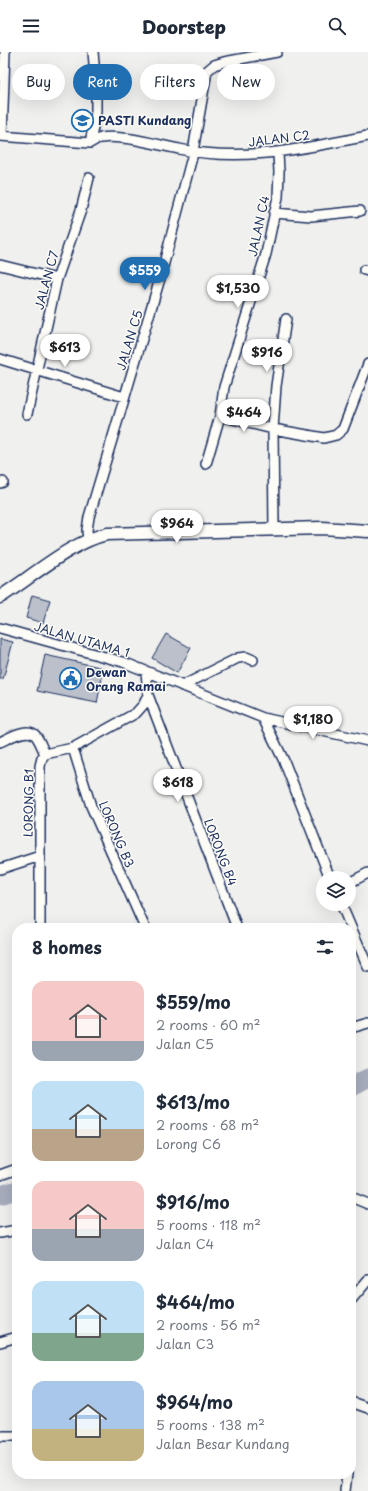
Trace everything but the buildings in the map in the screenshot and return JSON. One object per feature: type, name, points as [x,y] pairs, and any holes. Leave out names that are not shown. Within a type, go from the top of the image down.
[{"type":"main road","points":[[0,598],[88,540],[107,534],[322,528],[368,531]]},
{"type":"street","points":[[5,52],[1,136],[90,143],[96,112],[96,87],[93,52]]},
{"type":"street","name":"JALAN C5","points":[[88,540],[87,530],[89,518],[159,282],[193,152],[207,71],[214,65],[224,62],[277,52]]},
{"type":"street","name":"JALAN C2","points":[[90,143],[101,138],[118,137],[220,156],[278,153],[368,136]]},
{"type":"street","name":"JALAN C4","points":[[206,464],[220,416],[224,387],[266,254],[278,197],[278,153]]},
{"type":"street","name":"JALAN C7","points":[[28,414],[57,279],[81,210],[89,178]]},
{"type":"street","points":[[274,214],[311,216],[360,211]]},
{"type":"street","points":[[0,264],[57,279]]},
{"type":"street","points":[[274,529],[273,429],[276,386],[286,319]]},
{"type":"street","points":[[0,360],[124,397]]},
{"type":"street","points":[[220,416],[273,429],[324,438],[336,435],[342,429],[368,364]]},
{"type":"street","name":"JALAN UTAMA 1","points":[[0,628],[123,662],[263,718],[368,741]]},
{"type":"street","points":[[182,686],[238,658],[246,657],[253,660]]},
{"type":"street","name":"LORONG B4","points":[[146,671],[148,695],[235,923]]},
{"type":"street","name":"LORONG B1","points":[[40,923],[40,766],[42,758],[45,754],[73,748],[136,713],[144,704],[148,695]]},
{"type":"street","points":[[263,718],[284,761],[327,871]]},
{"type":"street","points":[[0,742],[26,732],[32,733],[36,736],[45,754]]},
{"type":"street","name":"LORONG B3","points":[[73,748],[91,806],[143,923]]},
{"type":"street","points":[[0,869],[40,856]]},
{"type":"street","points":[[356,879],[368,873]]},
{"type":"street","points":[[344,911],[349,923]]},
{"type":"street","points":[[356,939],[368,967]]},
{"type":"street","points":[[356,1027],[368,1023]]},
{"type":"street","points":[[0,1175],[12,1171]]},
{"type":"street","points":[[356,1199],[368,1204]]},
{"type":"street","points":[[0,1233],[12,1231]]},
{"type":"street","points":[[356,1294],[368,1280]]},
{"type":"street","points":[[0,1342],[12,1338]]},
{"type":"street","points":[[356,1404],[368,1408]]},
{"type":"street","points":[[0,1436],[12,1436]]},
{"type":"street","points":[[345,1491],[346,1479]]},
{"type":"waterway","points":[[356,1084],[368,1078]]},
{"type":"waterway","points":[[0,1195],[12,1191]]},
{"type":"place","name":"PASTI Kundang","points":[[83,120]]},
{"type":"place","name":"Dewan Orang Ramai","points":[[71,679]]}]
